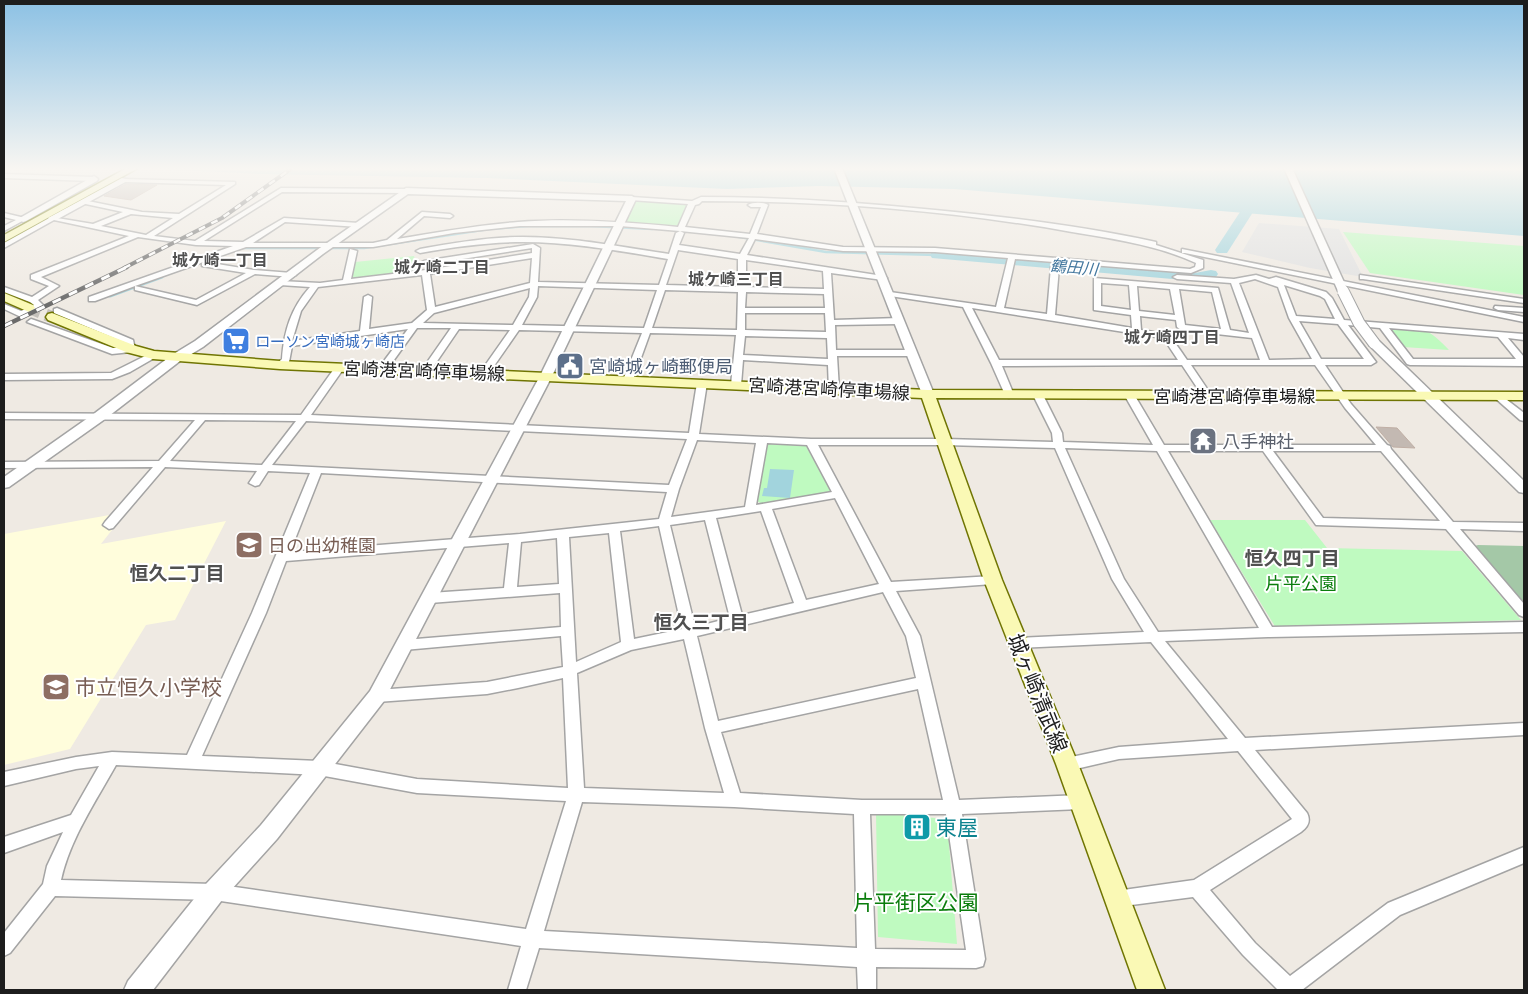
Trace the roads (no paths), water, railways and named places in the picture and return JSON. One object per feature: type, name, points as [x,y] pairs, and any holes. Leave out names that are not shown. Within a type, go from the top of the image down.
[{"type":"main road","points":[[4,234],[43,214]]},
{"type":"main road","points":[[4,238],[48,214]]},
{"type":"main road","points":[[4,297],[31,304]]},
{"type":"main road","name":"宮崎港宮崎停車場線","points":[[55,314],[131,349],[153,355],[280,365],[928,394],[1342,397],[1524,396]]},
{"type":"main road","name":"城ヶ崎清武線","points":[[928,394],[993,580],[1067,764],[1116,899],[1152,990]]},
{"type":"street","points":[[4,229],[31,214]]},
{"type":"street","points":[[4,246],[60,214]]},
{"type":"street","points":[[94,227],[124,214]]},
{"type":"street","points":[[161,214],[182,216]]},
{"type":"street","points":[[196,243],[242,214]]},
{"type":"street","points":[[4,484],[100,416],[176,358],[199,344],[373,214]]},
{"type":"street","points":[[388,243],[422,214]]},
{"type":"street","points":[[427,214],[450,216]]},
{"type":"street","points":[[137,990],[214,892],[269,832],[377,696],[546,376],[625,214]]},
{"type":"street","points":[[628,380],[648,331],[680,230],[687,214]]},
{"type":"street","points":[[736,385],[741,333],[742,257],[761,214]]},
{"type":"street","points":[[857,214],[890,294],[928,394]]},
{"type":"street","points":[[960,214],[1023,221],[1146,243],[1524,320]]},
{"type":"street","points":[[1309,214],[1359,323],[1374,343],[1524,489]]},
{"type":"street","points":[[4,215],[23,219]]},
{"type":"street","points":[[147,237],[182,216]]},
{"type":"street","points":[[53,218],[147,237],[196,243],[325,249],[388,243],[493,226],[520,224],[619,226],[680,230],[873,254],[935,250],[1055,267],[1234,281],[1256,277],[1281,286],[1293,318],[1318,362],[1348,406],[1386,448],[1448,525],[1524,612]]},
{"type":"street","points":[[92,299],[162,278],[244,245],[284,220],[359,225]]},
{"type":"street","points":[[484,374],[516,328],[533,297],[534,255],[538,228]]},
{"type":"street","points":[[31,304],[55,286],[34,277],[136,235]]},
{"type":"street","points":[[420,251],[463,243],[536,243],[609,247],[672,257]]},
{"type":"street","points":[[424,263],[536,243]]},
{"type":"street","points":[[1011,260],[1168,270],[1192,271],[1199,268],[1200,262],[1194,259],[1156,248],[1146,243]]},
{"type":"street","points":[[675,247],[883,278]]},
{"type":"street","points":[[346,282],[353,251]]},
{"type":"street","points":[[280,283],[316,285],[346,282],[534,255]]},
{"type":"street","points":[[999,310],[1011,260]]},
{"type":"street","points":[[996,363],[1370,362],[1341,322],[1328,298],[1323,294],[1267,277],[1253,269],[1249,263]]},
{"type":"street","points":[[205,264],[254,272],[292,275]]},
{"type":"street","points":[[1051,317],[1055,267]]},
{"type":"street","points":[[827,270],[834,390]]},
{"type":"street","points":[[138,288],[197,303],[254,272]]},
{"type":"street","points":[[426,272],[431,311]]},
{"type":"street","points":[[1364,277],[1524,301]]},
{"type":"street","points":[[1179,318],[1097,308],[1097,280],[1215,290],[1226,332]]},
{"type":"street","points":[[1234,281],[1254,336],[1266,362]]},
{"type":"street","points":[[1133,283],[1137,332]]},
{"type":"street","points":[[382,369],[415,325],[431,311],[534,284],[590,284],[828,292]]},
{"type":"street","points":[[280,365],[286,360],[286,344],[293,314],[303,298],[316,285]]},
{"type":"street","points":[[1174,286],[1181,327],[1254,336]]},
{"type":"street","points":[[4,289],[31,304],[40,306],[21,314],[4,306]]},
{"type":"street","points":[[890,294],[1051,317],[1158,335],[1169,340],[1207,396]]},
{"type":"street","points":[[364,333],[368,297]]},
{"type":"street","points":[[1453,306],[1458,302],[1524,310]]},
{"type":"street","points":[[966,305],[1008,387],[1009,395]]},
{"type":"street","points":[[741,310],[829,311]]},
{"type":"street","points":[[1293,318],[1524,337]]},
{"type":"street","points":[[830,323],[899,321]]},
{"type":"street","points":[[31,322],[112,352],[131,349]]},
{"type":"street","points":[[286,344],[415,325],[831,335]]},
{"type":"street","points":[[426,371],[457,326]]},
{"type":"street","points":[[1382,326],[1410,362],[1524,362]]},
{"type":"street","points":[[1500,334],[1524,362]]},
{"type":"street","points":[[739,357],[832,357],[912,353]]},
{"type":"street","points":[[4,377],[112,376],[153,355]]},
{"type":"street","points":[[255,483],[263,468],[326,391],[340,368]]},
{"type":"street","points":[[702,384],[693,437],[673,489],[664,522],[712,728],[734,800]]},
{"type":"street","points":[[1038,395],[1057,432],[1058,444],[1118,579],[1154,637],[1301,818],[1295,827],[1197,888],[1116,899]]},
{"type":"street","points":[[1130,396],[1268,632]]},
{"type":"street","points":[[1498,396],[1524,418]]},
{"type":"street","points":[[4,416],[304,418],[811,442],[945,442],[1161,448],[1386,448]]},
{"type":"street","points":[[109,525],[203,417]]},
{"type":"street","points":[[750,508],[762,440]]},
{"type":"street","points":[[51,888],[214,892],[533,939],[865,958],[976,959],[960,840],[913,636],[811,442]]},
{"type":"street","points":[[1265,447],[1320,522],[1524,528]]},
{"type":"street","points":[[4,465],[162,464],[317,470],[673,489]]},
{"type":"street","points":[[192,761],[282,557],[317,470]]},
{"type":"street","points":[[282,557],[563,534],[664,522],[839,494]]},
{"type":"street","points":[[765,506],[802,605]]},
{"type":"street","points":[[709,515],[737,621]]},
{"type":"street","points":[[614,528],[628,645]]},
{"type":"street","points":[[518,990],[576,795],[568,671],[563,534]]},
{"type":"street","points":[[510,592],[515,539]]},
{"type":"street","points":[[377,696],[487,688],[518,683],[568,671],[628,645],[689,633],[802,605],[886,587],[993,580]]},
{"type":"street","points":[[430,598],[565,588]]},
{"type":"street","points":[[1017,643],[1268,632],[1524,627]]},
{"type":"street","points":[[404,645],[567,630]]},
{"type":"street","points":[[712,728],[923,682]]},
{"type":"street","points":[[1067,764],[1119,753],[1242,744],[1524,729]]},
{"type":"street","points":[[4,947],[51,888],[56,866],[77,820],[112,758]]},
{"type":"street","points":[[4,779],[76,762],[112,758],[318,768],[417,786],[576,795],[734,800],[862,807],[953,807],[1081,802]]},
{"type":"street","points":[[862,807],[867,990]]},
{"type":"street","points":[[4,845],[77,820]]},
{"type":"street","points":[[1197,888],[1249,949],[1290,989],[1394,909],[1524,855]]},
{"type":"water","points":[[1262,214],[1524,214],[1524,236]]},
{"type":"water","points":[[770,469],[794,470],[790,498],[762,496],[764,488],[767,488]]},
{"type":"waterway","name":"鶴田川","points":[[1222,250],[1245,214]]},
{"type":"waterway","points":[[239,248],[364,248],[489,229],[528,226],[591,226],[652,229]]},
{"type":"waterway","points":[[734,236],[826,252],[937,255]]},
{"type":"waterway","name":"鶴田川","points":[[937,255],[1195,277],[1211,274]]},
{"type":"waterway","points":[[110,296],[162,277]]},
{"type":"tunnel","points":[[29,308],[52,317]]},
{"type":"railway","points":[[124,268],[227,214]]},
{"type":"railway","points":[[4,326],[127,267]]},
{"type":"place","name":"ローソン宮崎城ヶ崎店","points":[[236,341]]},
{"type":"place","name":"宮崎城ヶ崎郵便局","points":[[570,366]]},
{"type":"place","name":"八手神社","points":[[1203,441]]},
{"type":"place","name":"日の出幼稚園","points":[[249,545]]},
{"type":"place","name":"市立恒久小学校","points":[[56,687]]},
{"type":"place","name":"東屋","points":[[917,827]]},
{"type":"district","name":"城ケ崎一丁目","points":[[220,260]]},
{"type":"district","name":"城ケ崎二丁目","points":[[442,267]]},
{"type":"district","name":"城ケ崎三丁目","points":[[736,279]]},
{"type":"district","name":"城ケ崎四丁目","points":[[1172,337]]},
{"type":"district","name":"恒久四丁目","points":[[1292,558]]},
{"type":"district","name":"恒久二丁目","points":[[177,573]]},
{"type":"district","name":"恒久三丁目","points":[[701,622]]},
{"type":"park label","name":"片平公園","points":[[1301,583]]},
{"type":"park label","name":"片平街区公園","points":[[916,902]]}]
